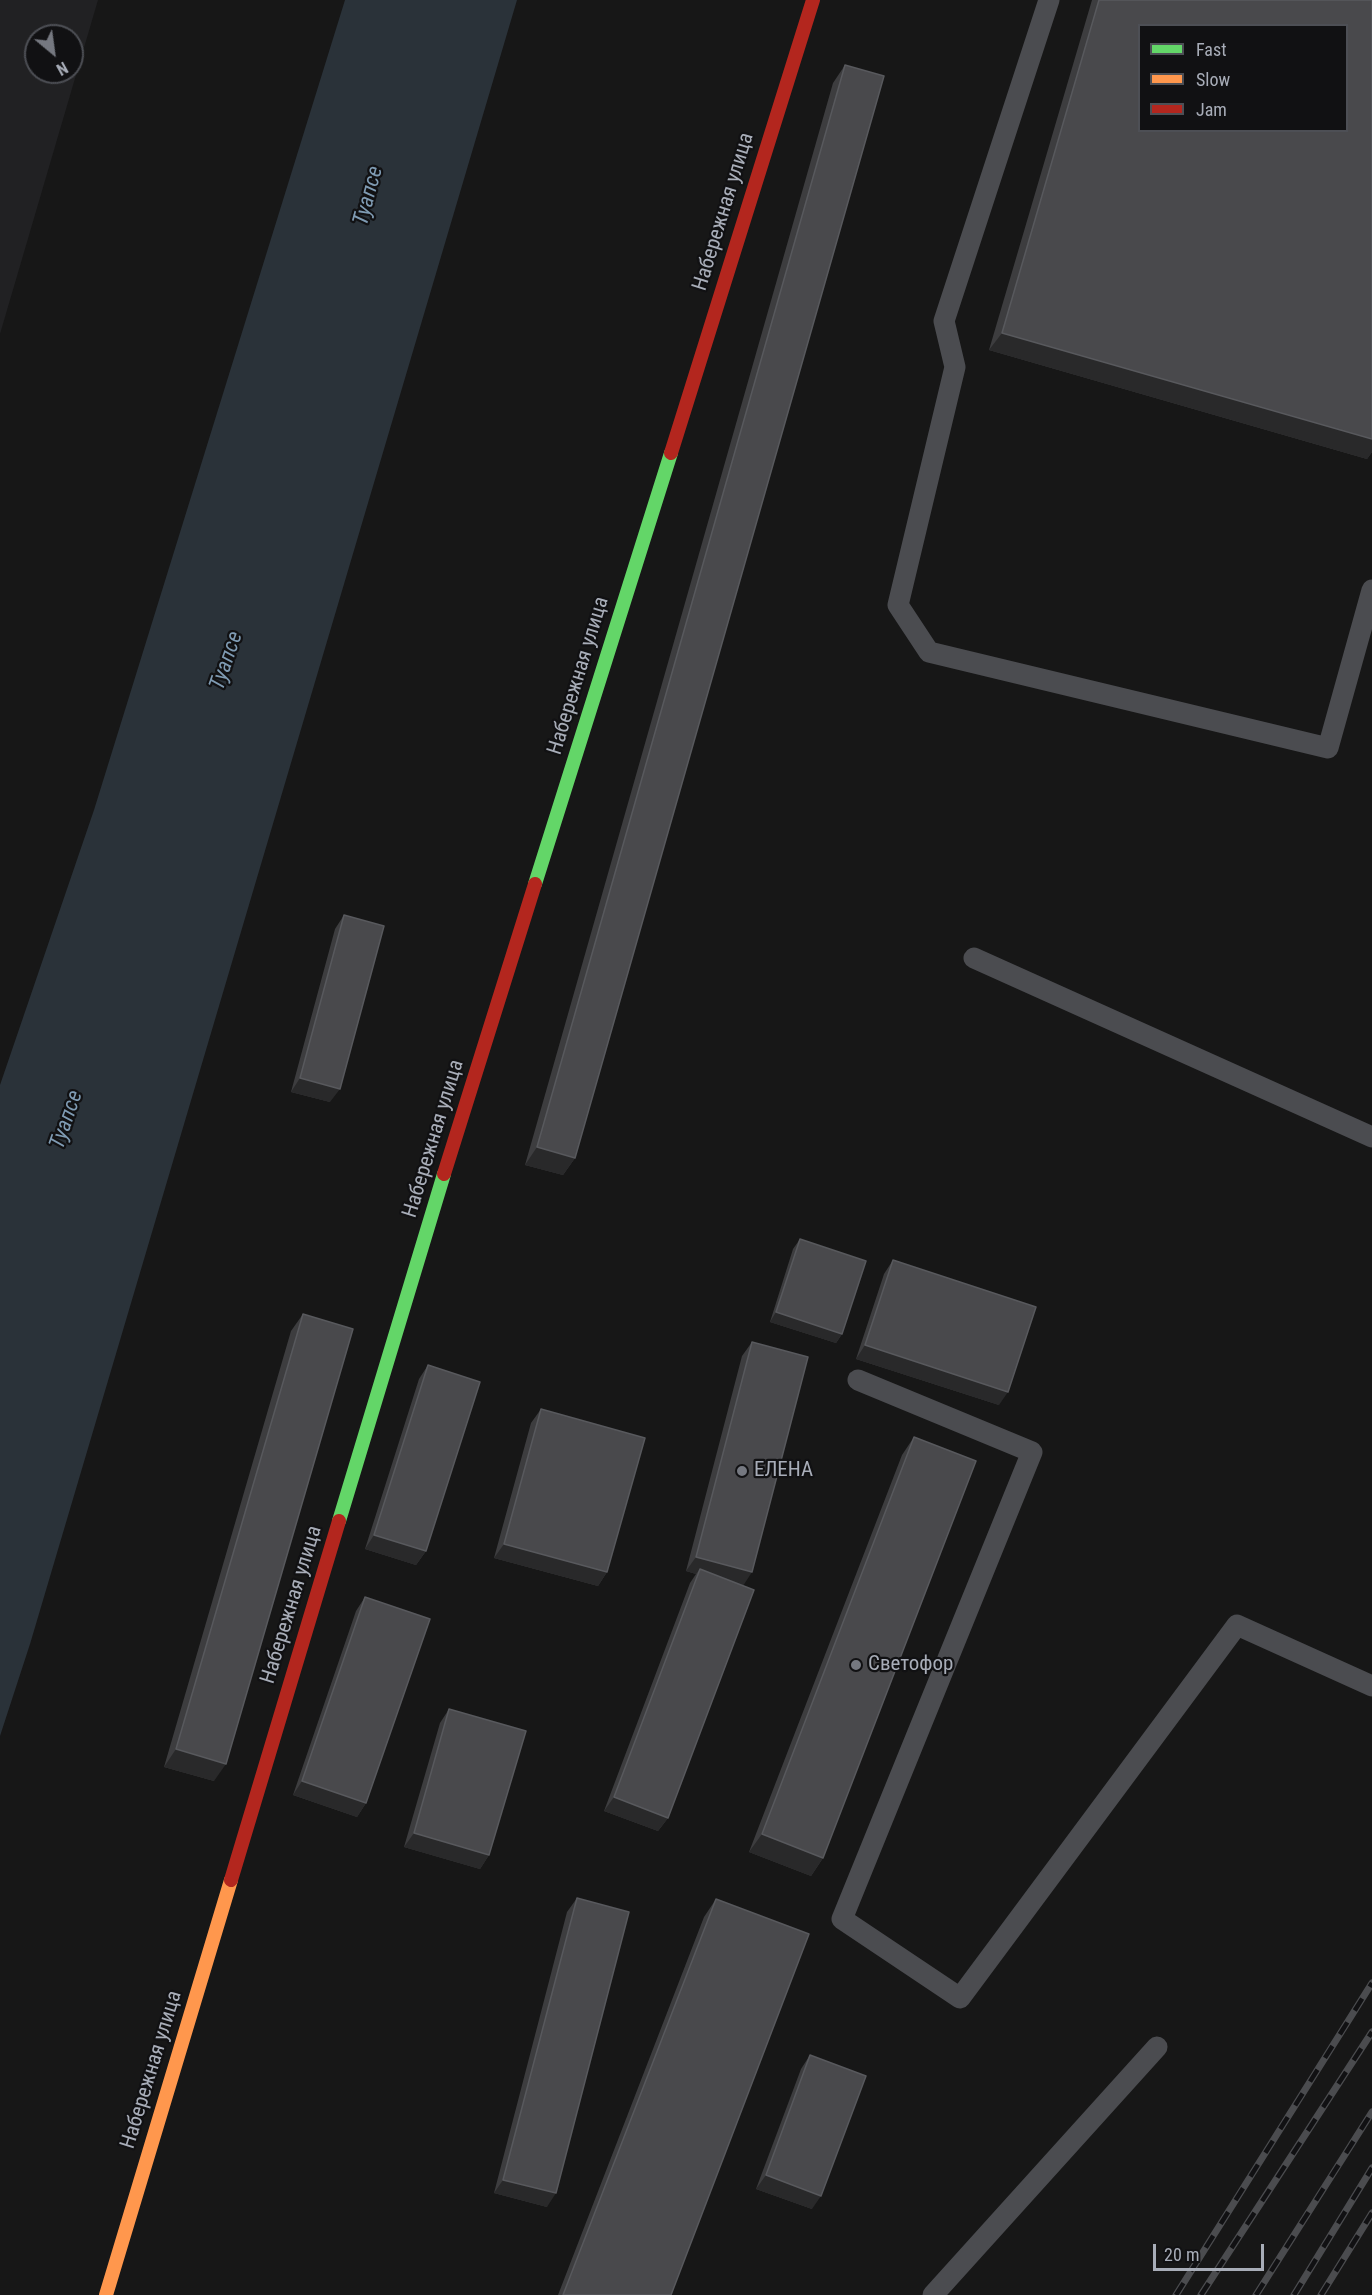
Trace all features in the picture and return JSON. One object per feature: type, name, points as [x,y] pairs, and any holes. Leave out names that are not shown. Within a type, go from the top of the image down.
[{"type":"street","name":"Набережная улица","points":[[106,2295],[430,1220],[813,0]]},
{"type":"lane","points":[[1049,0],[944,321],[955,367],[898,605],[929,652],[1328,748],[1372,590]]},
{"type":"lane","points":[[974,958],[1372,1137]]},
{"type":"lane","points":[[858,1380],[1032,1452],[842,1920],[960,1998],[1237,1625],[1372,1686]]},
{"type":"lane","points":[[933,2295],[1157,2048]]},
{"type":"shaded area","points":[[0,0],[98,0],[84,48],[84,24],[24,24],[24,84],[73,84],[0,334]]},
{"type":"water","name":"Туапсе","points":[[345,0],[517,0],[30,1644],[0,1736],[0,1085],[94,810]]},
{"type":"building","points":[[1099,0],[1372,0],[1372,439],[1002,333]]},
{"type":"building","points":[[845,65],[884,76],[575,1158],[537,1147]]},
{"type":"building","points":[[344,915],[384,926],[340,1089],[300,1078]]},
{"type":"building","points":[[800,1239],[866,1261],[842,1334],[776,1312]]},
{"type":"building","points":[[893,1260],[1036,1307],[1008,1392],[865,1345]]},
{"type":"building","points":[[303,1314],[353,1329],[226,1764],[176,1749]]},
{"type":"building","name":"ЕЛЕНА","points":[[752,1342],[808,1357],[752,1572],[696,1557]]},
{"type":"building","points":[[428,1365],[480,1382],[426,1551],[374,1535]]},
{"type":"building","points":[[541,1409],[645,1438],[607,1572],[504,1544]]},
{"type":"building","name":"Светофор","points":[[914,1437],[976,1461],[823,1858],[762,1834]]},
{"type":"building","points":[[700,1569],[754,1590],[668,1818],[614,1797]]},
{"type":"building","points":[[365,1597],[430,1619],[366,1803],[302,1781]]},
{"type":"building","points":[[449,1709],[526,1731],[489,1855],[414,1833]]},
{"type":"building","points":[[577,1898],[629,1912],[556,2193],[503,2180]]},
{"type":"building","points":[[716,1899],[809,1934],[671,2295],[563,2295]]},
{"type":"building","points":[[810,2055],[866,2076],[821,2196],[766,2175]]},
{"type":"railway","points":[[1176,2295],[1372,1983]]},
{"type":"railway","points":[[1201,2295],[1372,2032]]},
{"type":"railway","points":[[1256,2295],[1372,2112]]},
{"type":"railway","points":[[1294,2295],[1372,2168]]},
{"type":"railway","points":[[1321,2295],[1372,2213]]},
{"type":"traffic: fast","points":[[535,884],[671,453]]},
{"type":"traffic: fast","points":[[339,1521],[444,1174]]},
{"type":"traffic: slow","points":[[106,2295],[231,1880]]},
{"type":"traffic: jam","points":[[671,453],[813,0]]},
{"type":"traffic: jam","points":[[444,1174],[535,884]]},
{"type":"traffic: jam","points":[[231,1880],[339,1521]]},
{"type":"place","name":"ЕЛЕНА","points":[[742,1471]]},
{"type":"place","name":"Светофор","points":[[856,1665]]}]
